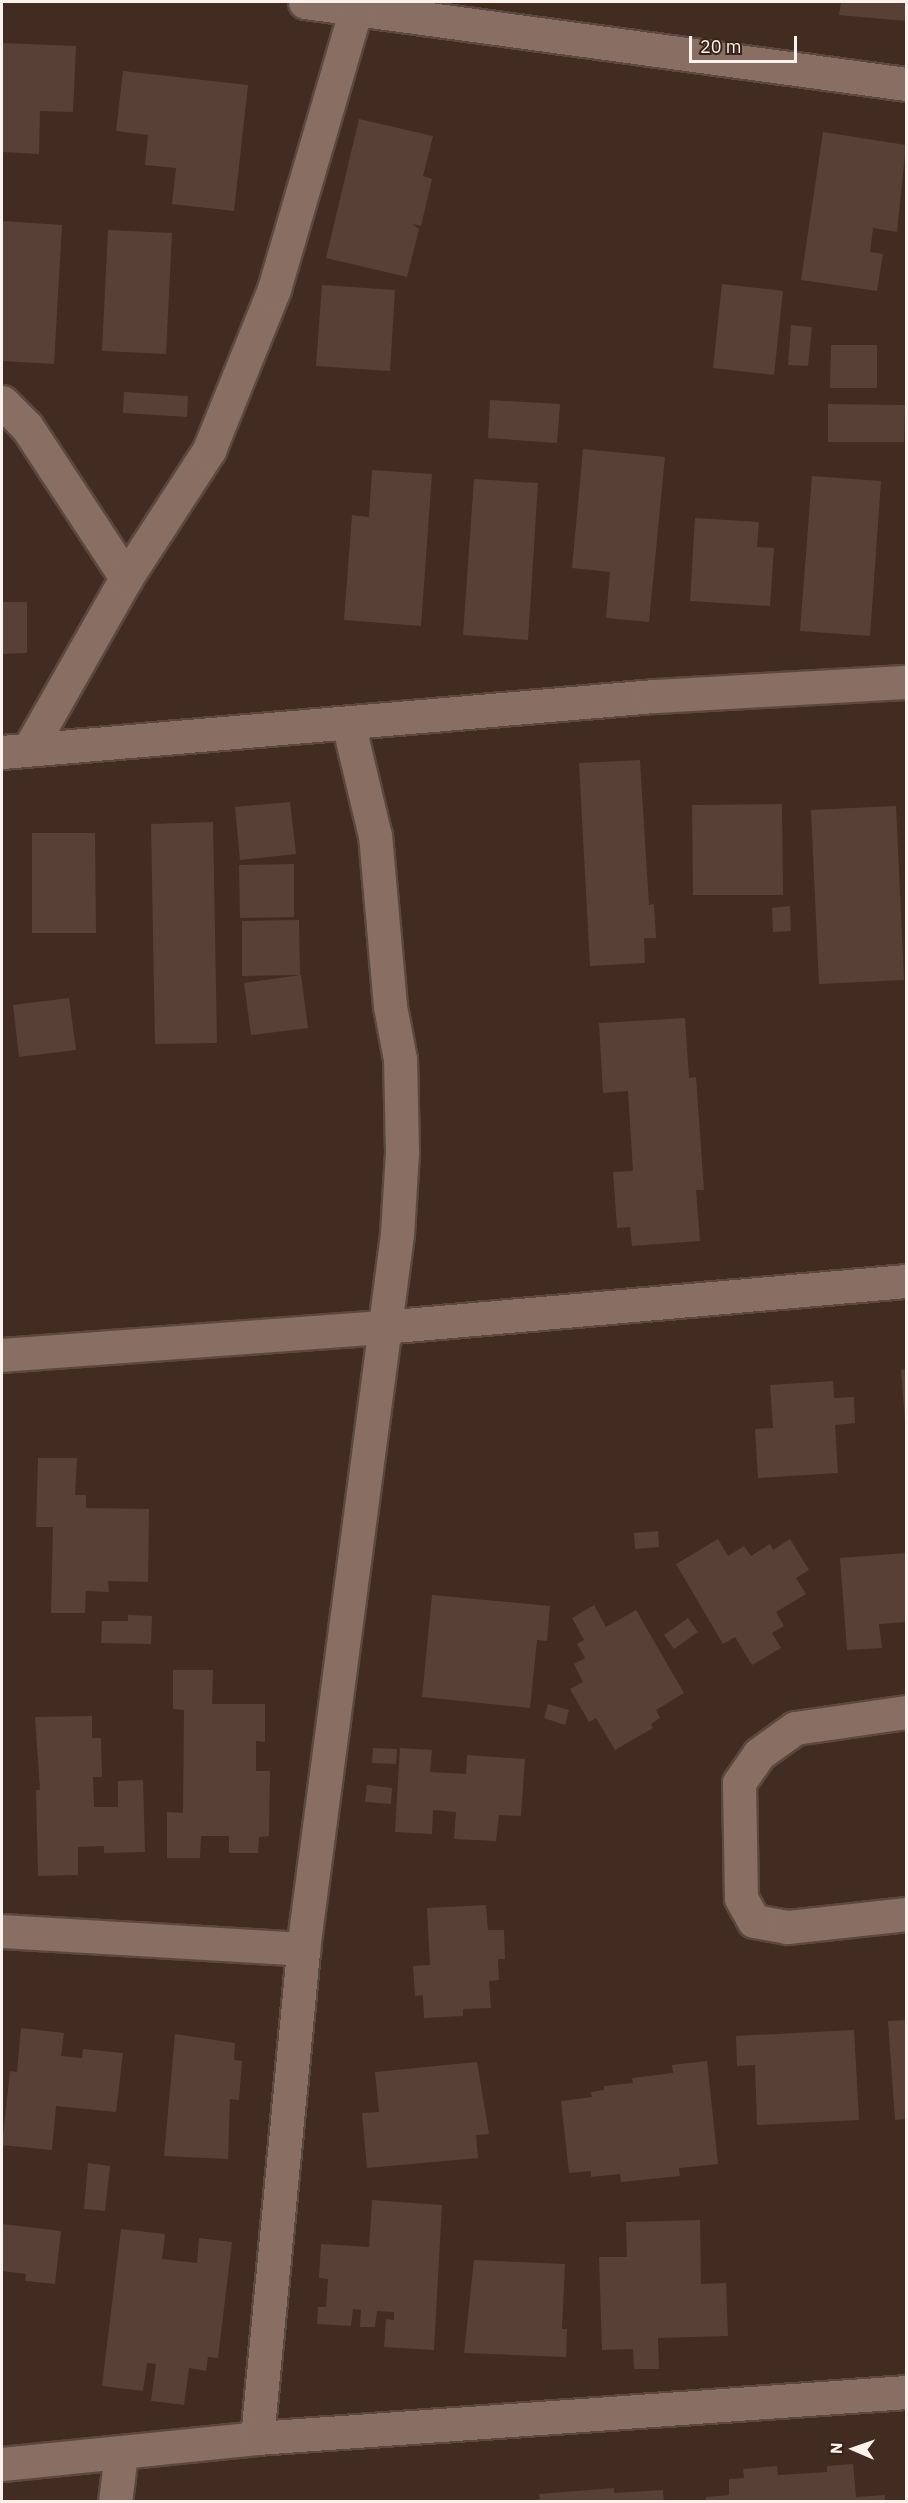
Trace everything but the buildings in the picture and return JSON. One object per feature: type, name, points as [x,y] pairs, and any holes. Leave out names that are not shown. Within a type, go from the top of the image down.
[{"type":"street","points":[[305,2],[357,5],[906,84]]},
{"type":"street","points":[[15,750],[209,450],[274,289],[357,5]]},
{"type":"street","points":[[2,402],[27,427],[126,578]]},
{"type":"street","points":[[15,750],[654,696],[906,682]]},
{"type":"street","points":[[257,2438],[303,1949],[397,1234],[402,1152],[400,1059],[390,1006],[375,836],[348,723]]},
{"type":"street","points":[[2,1355],[383,1327],[906,1281]]},
{"type":"street","points":[[906,1712],[795,1728],[759,1754],[739,1783],[741,1898],[754,1921],[787,1927],[906,1914]]},
{"type":"street","points":[[2,1931],[303,1949]]},
{"type":"street","points":[[2,2464],[257,2438],[906,2392]]},
{"type":"street","points":[[115,2502],[121,2453]]}]
